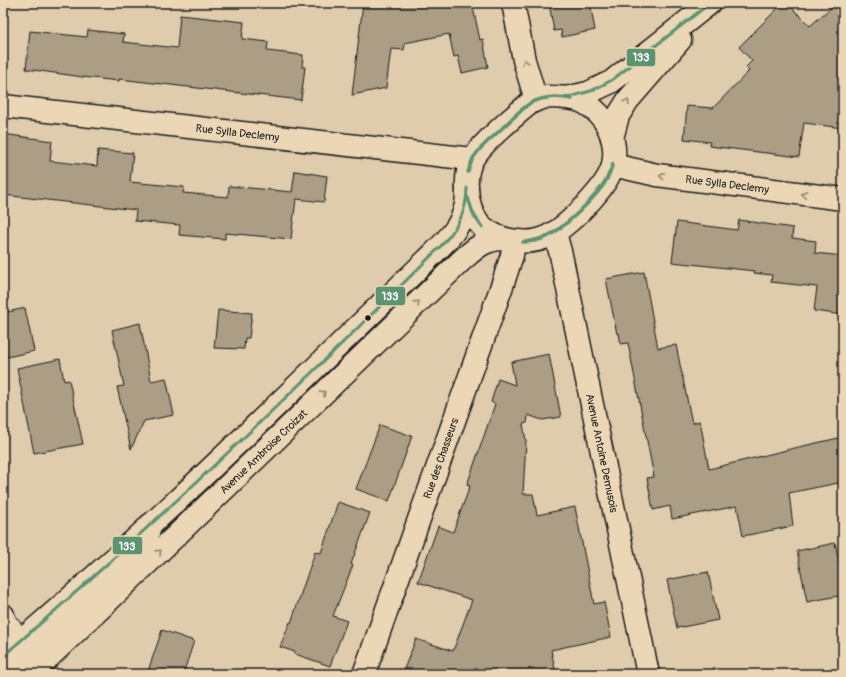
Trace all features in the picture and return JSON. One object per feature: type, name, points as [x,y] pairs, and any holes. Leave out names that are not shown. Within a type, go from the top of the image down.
[{"type":"main road","points":[[513,3],[524,60],[536,100]]},
{"type":"main road","points":[[565,98],[588,93],[611,82],[711,3]]},
{"type":"main road","points":[[612,138],[613,129],[618,116],[628,100],[711,3]]},
{"type":"main road","points":[[3,656],[88,582],[150,525],[273,409],[447,240],[458,225],[466,204],[468,170],[472,160],[482,146],[518,112],[536,100],[546,97],[565,98],[584,103],[593,109],[605,122],[614,147],[613,165]]},
{"type":"main road","name":"Rue Sylla Declemy","points":[[3,106],[472,160]]},
{"type":"main road","name":"Rue Sylla Declemy","points":[[613,165],[657,175],[843,199]]},
{"type":"main road","name":"Avenue Ambroise Croizat","points":[[28,674],[49,657],[110,600],[462,260],[486,241],[494,239],[531,242],[555,233],[567,224],[597,192],[606,181],[613,165]]},
{"type":"main road","points":[[467,188],[470,204],[476,220],[490,233],[509,240]]},
{"type":"main road","name":"Avenue Antoine Demusois","points":[[555,233],[648,674]]},
{"type":"main road","name":"Rue des Chasseurs","points":[[364,674],[512,255],[509,240]]},
{"type":"main road","points":[[14,674],[21,662],[58,634],[83,607],[139,554],[145,546],[150,525]]},
{"type":"main road","points":[[3,614],[5,622],[21,641]]},
{"type":"building","points":[[363,3],[472,3],[480,40],[483,39],[488,67],[462,73],[458,56],[454,57],[449,34],[405,43],[404,50],[391,49],[386,88],[352,95]]},
{"type":"building","points":[[549,3],[590,3],[595,30],[562,37],[561,30],[554,31]]},
{"type":"building","points":[[783,3],[787,3],[810,26],[836,3],[843,3],[843,128],[804,123],[799,157],[709,146],[710,142],[684,139],[687,106],[713,108],[749,71],[746,67],[752,61],[739,47]]},
{"type":"building","points":[[180,15],[244,22],[242,39],[268,42],[267,51],[303,55],[302,67],[305,67],[301,100],[119,79],[119,81],[83,77],[26,69],[30,31],[87,37],[88,30],[124,34],[123,42],[177,48]]},
{"type":"building","points":[[3,134],[52,141],[50,161],[97,166],[98,150],[133,153],[130,182],[184,187],[183,193],[228,197],[229,186],[292,192],[295,171],[327,176],[324,202],[296,199],[291,239],[225,233],[225,239],[179,235],[180,225],[135,221],[136,210],[3,195]]},
{"type":"building","points":[[739,220],[793,228],[792,238],[816,241],[815,253],[843,256],[843,315],[814,311],[817,287],[771,282],[772,275],[754,273],[755,271],[672,262],[677,222],[737,230]]},
{"type":"building","points":[[644,272],[658,348],[676,345],[692,423],[700,421],[709,469],[843,437],[843,482],[789,493],[793,526],[743,536],[737,506],[672,519],[670,506],[653,510],[647,478],[654,477],[628,343],[621,344],[619,333],[617,334],[606,279]]},
{"type":"building","points":[[25,308],[34,351],[3,358],[3,313]]},
{"type":"building","points":[[218,310],[252,313],[249,338],[245,338],[244,349],[214,348]]},
{"type":"building","points":[[140,323],[151,381],[166,378],[174,415],[144,421],[131,449],[117,387],[124,386],[112,330]]},
{"type":"building","points":[[549,354],[561,417],[542,420],[528,415],[527,423],[523,424],[526,441],[523,494],[533,494],[537,515],[575,507],[594,604],[604,602],[611,637],[551,650],[556,674],[402,674],[416,639],[453,651],[472,600],[418,582],[438,526],[453,532],[470,486],[467,485],[495,404],[491,402],[498,379],[515,385],[511,362]]},
{"type":"building","points":[[60,359],[64,381],[69,380],[83,444],[34,453],[17,368]]},
{"type":"building","points":[[380,425],[412,436],[389,501],[356,489]]},
{"type":"building","points":[[338,502],[370,513],[351,564],[353,565],[333,616],[347,621],[330,666],[295,654],[295,652],[280,647],[290,622],[291,623],[315,552],[321,553]]},
{"type":"building","points":[[835,543],[843,581],[843,595],[807,602],[797,551]]},
{"type":"building","points":[[708,572],[718,620],[677,628],[667,580]]},
{"type":"building","points":[[162,630],[194,641],[183,674],[147,674]]},
{"type":"transit line","name":"133","points":[[565,98],[591,91],[612,80],[710,3]]},
{"type":"transit line","name":"133","points":[[530,103],[550,97],[572,99]]},
{"type":"transit line","name":"133","points":[[530,103],[540,99],[572,99]]},
{"type":"transit line","name":"133","points":[[468,172],[473,159],[481,148],[515,115],[530,103]]},
{"type":"transit line","name":"133","points":[[468,172],[473,158],[481,148],[530,103]]},
{"type":"transit line","name":"133","points":[[523,242],[545,238],[569,221],[595,196],[606,181],[613,164]]},
{"type":"transit line","name":"133","points":[[523,242],[536,240],[547,236],[563,226],[587,204],[600,188],[608,177],[613,164]]},
{"type":"transit line","name":"133","points":[[3,656],[115,557],[225,456],[333,353],[439,248],[451,235],[463,213],[467,188]]},
{"type":"transit line","name":"133","points":[[468,198],[473,213],[482,227]]},
{"type":"transit line","name":"133","points":[[468,198],[474,216],[482,227]]}]
